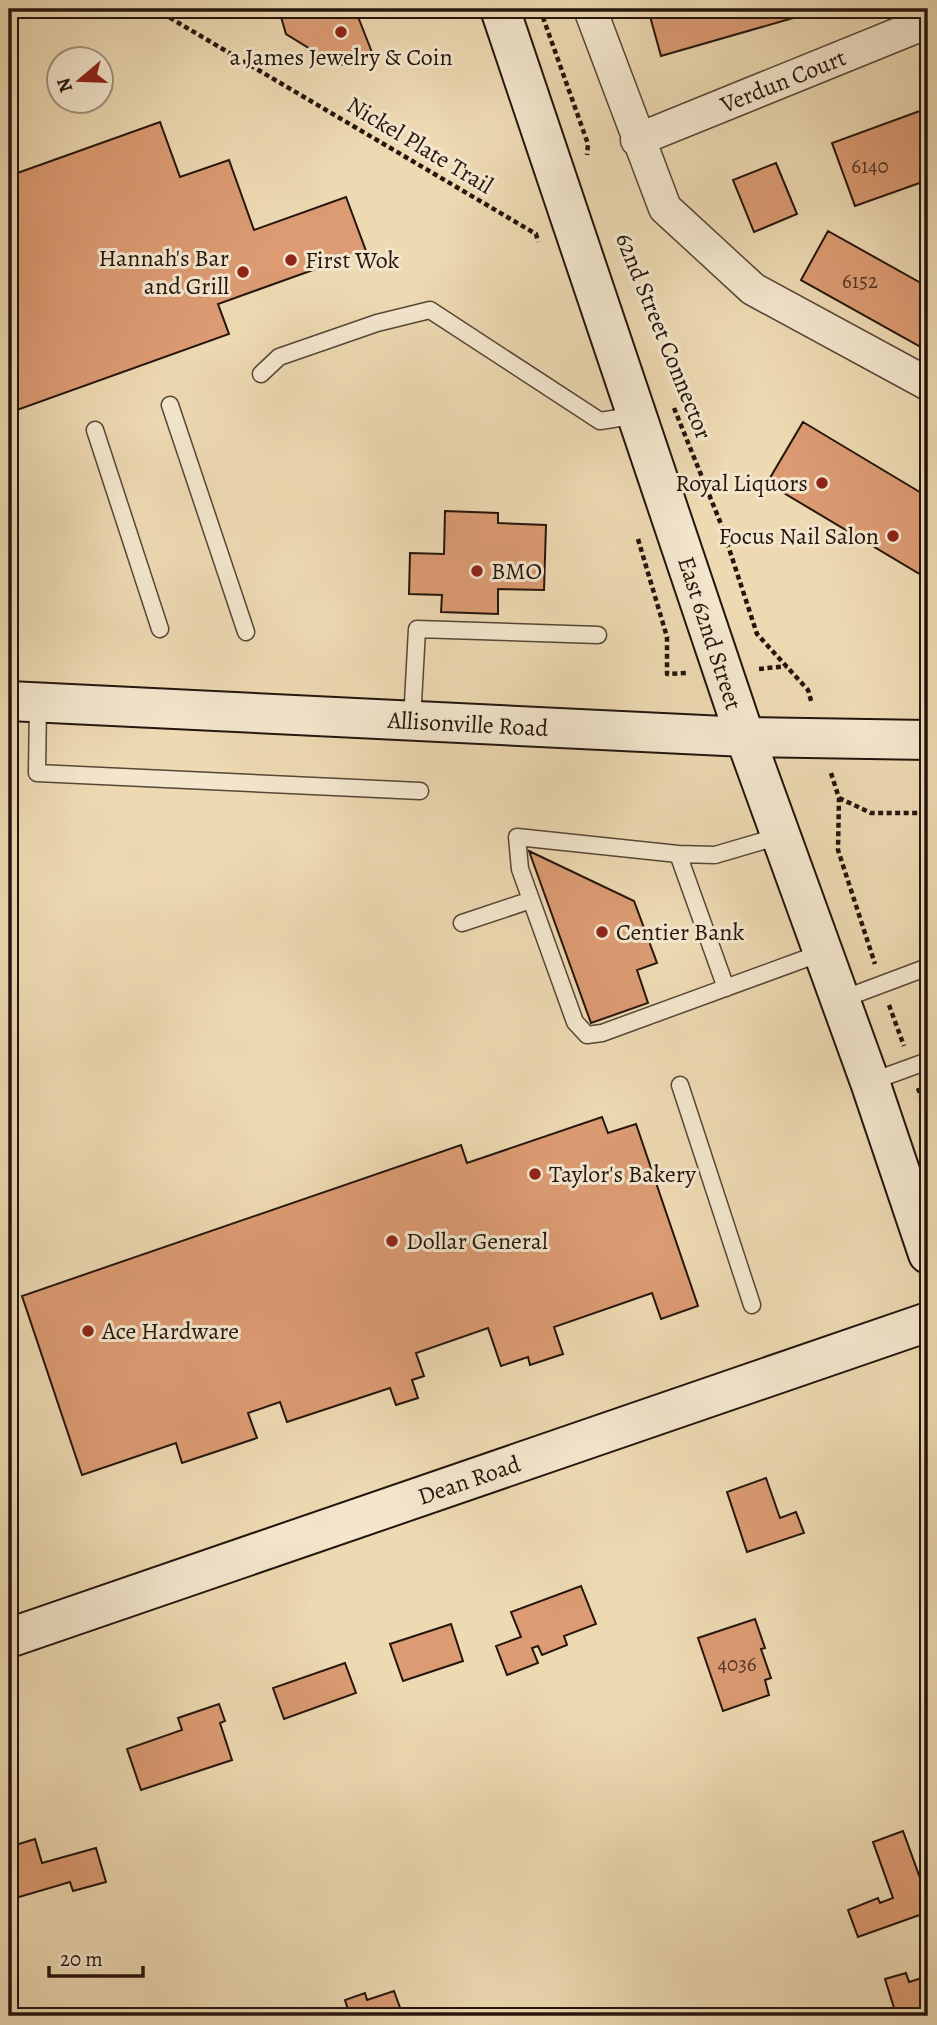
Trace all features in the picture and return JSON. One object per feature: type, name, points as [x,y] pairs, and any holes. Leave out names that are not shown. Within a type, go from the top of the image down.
[{"type":"street","name":"East 62nd Street","points":[[500,9],[654,406],[745,737],[927,1245]]},
{"type":"street","points":[[590,9],[637,140],[665,208],[754,289],[928,384]]},
{"type":"street","name":"Verdun Court","points":[[637,140],[928,22]]},
{"type":"street","name":"Allisonville Road","points":[[24,702],[745,737],[928,740]]},
{"type":"street","name":"Dean Road","points":[[9,1638],[928,1322]]},
{"type":"lane","points":[[261,374],[279,357],[377,323],[430,310],[600,421],[654,406]]},
{"type":"lane","points":[[170,404],[246,632]]},
{"type":"lane","points":[[94,430],[160,629]]},
{"type":"lane","points":[[412,721],[417,629],[598,635]]},
{"type":"lane","points":[[24,702],[37,773],[420,791]]},
{"type":"lane","points":[[780,836],[715,855],[678,854],[517,838],[520,869],[531,900],[575,1022],[587,1035],[602,1033],[821,953]]},
{"type":"lane","points":[[678,854],[726,988]]},
{"type":"lane","points":[[462,923],[531,900]]},
{"type":"lane","points":[[838,1001],[928,967]]},
{"type":"lane","points":[[870,1082],[928,1061]]},
{"type":"lane","points":[[680,1085],[752,1305]]},
{"type":"path","name":"Nickel Plate Trail","points":[[155,9],[536,234],[540,247]]},
{"type":"path","points":[[540,9],[588,144],[586,166]]},
{"type":"path","name":"62nd Street Connector","points":[[654,406],[721,524],[757,634],[787,666]]},
{"type":"path","points":[[635,528],[667,637],[667,674]]},
{"type":"path","points":[[768,668],[787,666],[808,690]]},
{"type":"path","points":[[839,799],[871,813],[928,813]]},
{"type":"building","points":[[355,9],[373,55],[338,66],[286,34],[279,10]]},
{"type":"building","points":[[648,9],[798,9],[800,16],[661,56]]},
{"type":"building","points":[[928,108],[928,180],[855,206],[832,143]]},
{"type":"building","points":[[160,122],[180,177],[229,160],[254,230],[346,197],[366,251],[218,304],[229,334],[17,410],[9,385],[9,176]]},
{"type":"building","points":[[776,163],[797,214],[754,232],[733,180]]},
{"type":"building","points":[[828,231],[928,287],[928,351],[801,280]]},
{"type":"building","points":[[803,422],[928,497],[928,579],[767,483]]},
{"type":"building","name":"BMO","points":[[445,511],[498,513],[498,523],[546,525],[544,590],[498,589],[498,614],[441,612],[442,595],[409,594],[410,553],[444,554]]},
{"type":"building","name":"Centier Bank","points":[[529,851],[634,901],[657,963],[637,970],[648,1003],[591,1023]]},
{"type":"building","points":[[602,1117],[608,1133],[636,1124],[698,1306],[661,1319],[652,1293],[554,1327],[563,1354],[530,1365],[528,1357],[501,1366],[488,1328],[416,1353],[424,1376],[412,1380],[418,1398],[396,1405],[390,1388],[287,1422],[280,1402],[248,1413],[257,1438],[182,1463],[176,1443],[82,1475],[22,1296],[461,1145],[467,1163]]},
{"type":"building","points":[[766,1478],[780,1518],[796,1512],[804,1533],[747,1552],[727,1492]]},
{"type":"building","points":[[581,1586],[596,1624],[564,1636],[567,1645],[542,1655],[538,1646],[532,1648],[538,1663],[507,1675],[496,1646],[521,1637],[511,1612]]},
{"type":"building","points":[[755,1619],[771,1678],[765,1680],[769,1695],[723,1711],[698,1638]]},
{"type":"building","points":[[451,1624],[463,1661],[403,1681],[390,1644]]},
{"type":"building","points":[[345,1663],[356,1693],[284,1719],[273,1688]]},
{"type":"building","points":[[219,1704],[225,1721],[220,1723],[232,1760],[141,1790],[127,1749],[182,1730],[178,1718]]},
{"type":"building","points":[[903,1831],[928,1900],[928,1912],[858,1937],[848,1910],[878,1898],[880,1903],[893,1898],[873,1842]]},
{"type":"building","points":[[35,1839],[42,1863],[96,1848],[106,1882],[73,1891],[70,1882],[9,1900],[9,1847]]},
{"type":"building","points":[[906,1973],[909,1982],[928,1976],[928,2016],[882,2016],[895,2011],[885,1979]]},
{"type":"building","points":[[394,1991],[403,2016],[350,2016],[345,2000],[365,1993],[367,2000]]},
{"type":"place","name":"a James Jewelry & Coin","points":[[341,32]]},
{"type":"place","name":"First Wok","points":[[291,260]]},
{"type":"place","name":"Hannah's Bar and Grill","points":[[243,272]]},
{"type":"place","name":"Royal Liquors","points":[[822,483]]},
{"type":"place","name":"Focus Nail Salon","points":[[893,536]]},
{"type":"place","name":"BMO","points":[[477,571]]},
{"type":"place","name":"Centier Bank","points":[[602,932]]},
{"type":"place","name":"Taylor's Bakery","points":[[535,1174]]},
{"type":"place","name":"Dollar General","points":[[392,1241]]},
{"type":"place","name":"Ace Hardware","points":[[88,1331]]}]
